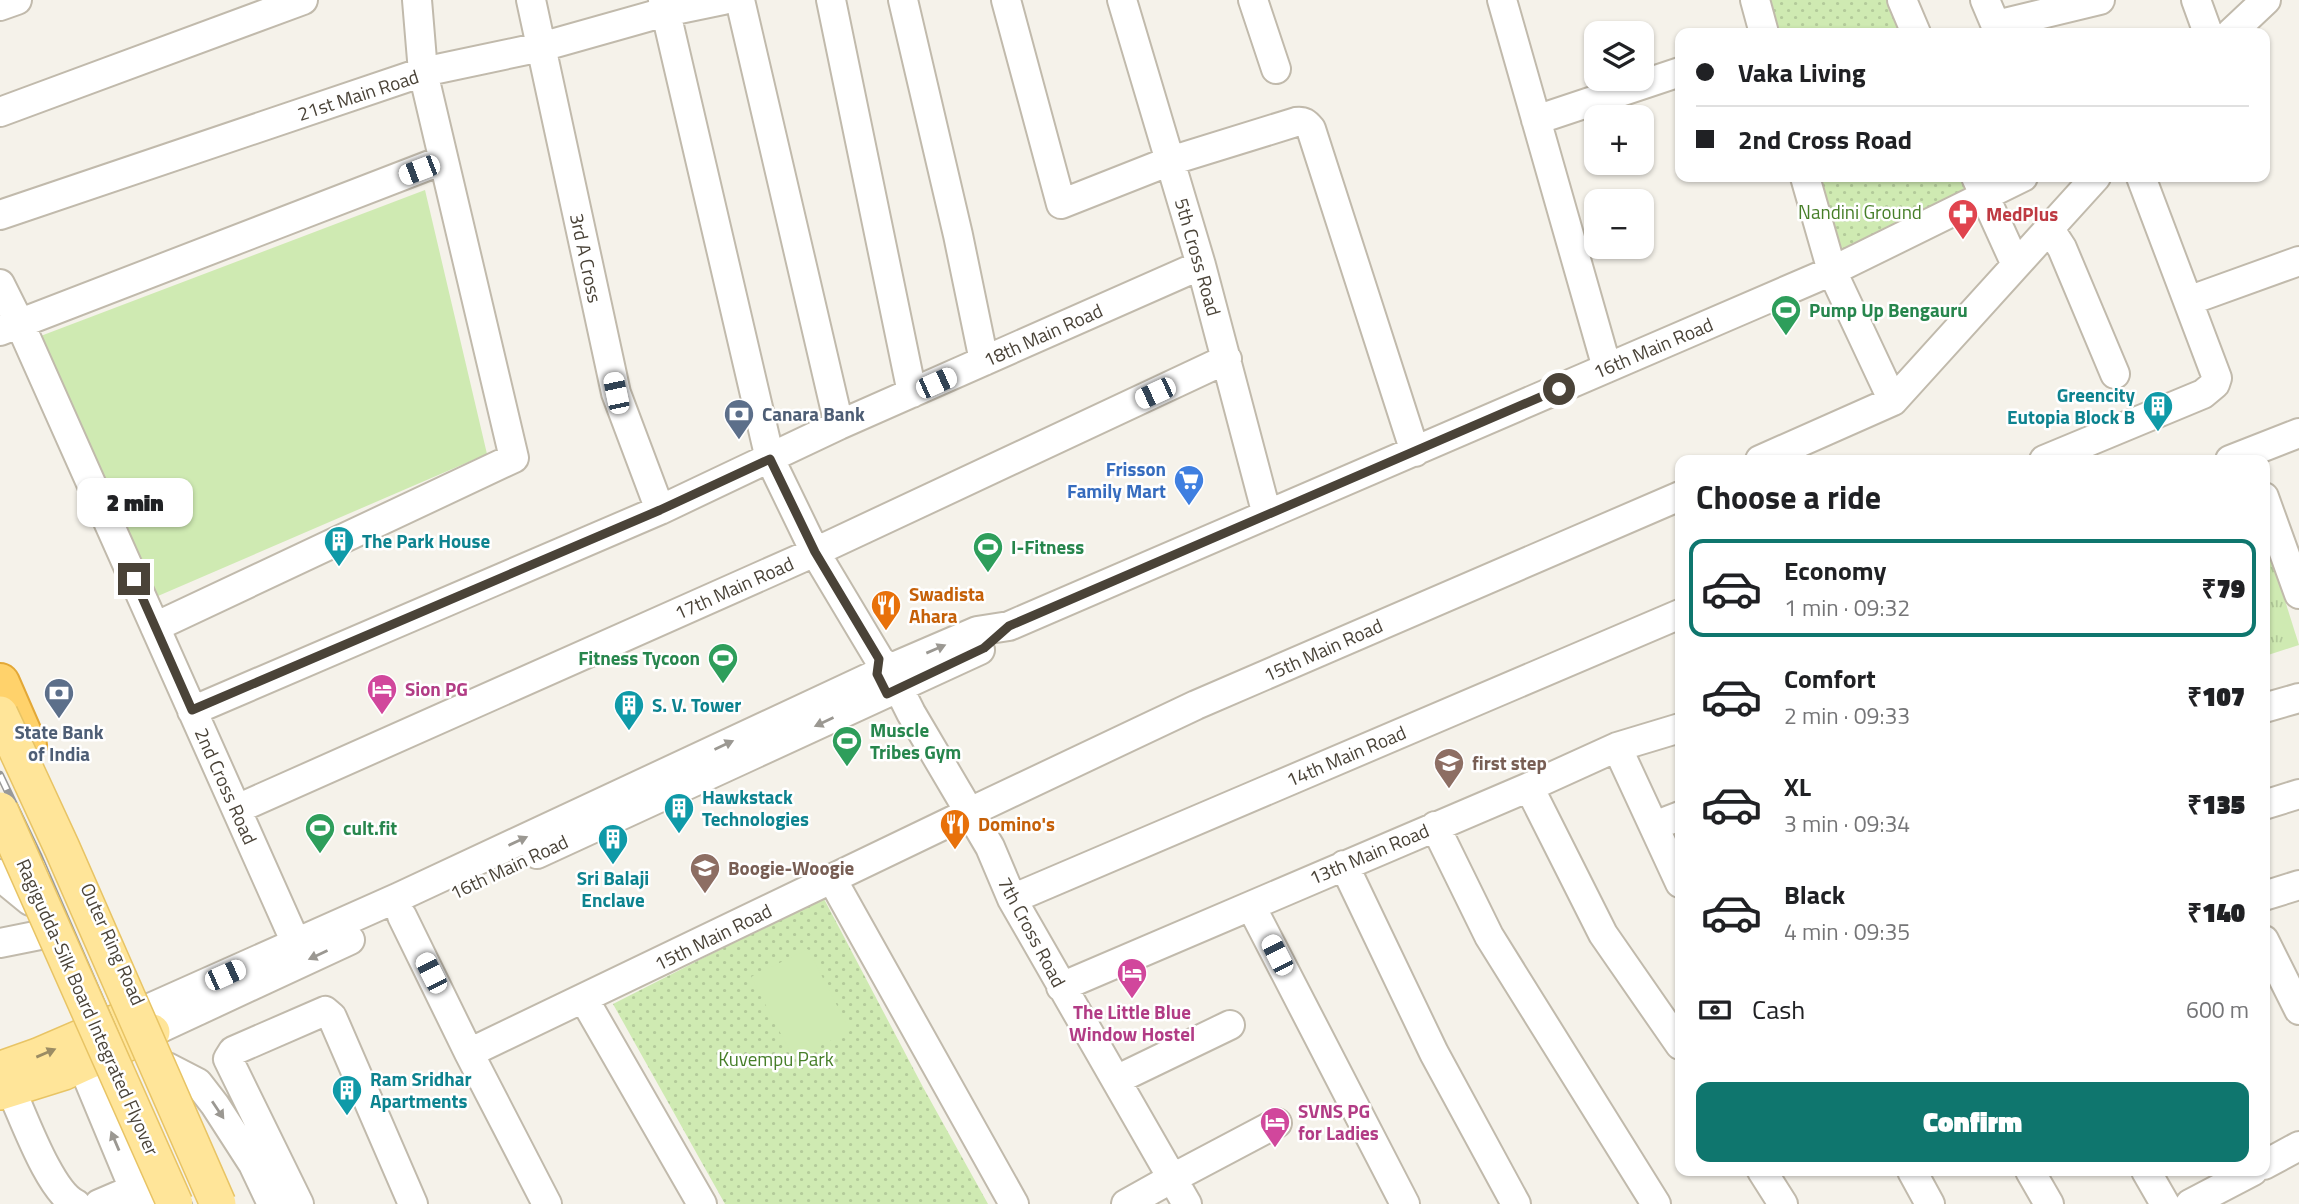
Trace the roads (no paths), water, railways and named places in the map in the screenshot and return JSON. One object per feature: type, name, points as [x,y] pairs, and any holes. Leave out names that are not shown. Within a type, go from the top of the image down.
[{"type":"highway","name":"Outer Ring Road","points":[[0,683],[227,1204]]},
{"type":"highway","points":[[0,834],[38,917],[154,1200]]},
{"type":"main road","points":[[0,714],[62,848],[218,1204]]},
{"type":"main road","name":"Ragigudda-Silk Board Integrated Flyover","points":[[0,810],[154,1200]]},
{"type":"main road","name":"16th Main Road","points":[[4,1084],[38,1056],[91,1051],[148,1022]]},
{"type":"street","points":[[0,6],[17,0]]},
{"type":"street","points":[[0,112],[303,0]]},
{"type":"street","points":[[155,627],[514,458],[422,72],[416,0]]},
{"type":"street","name":"3rd A Cross","points":[[531,0],[616,393],[660,510]]},
{"type":"street","name":"21st Main Road","points":[[0,215],[422,72],[541,47],[664,6],[723,0]]},
{"type":"street","points":[[740,0],[839,425]]},
{"type":"street","points":[[831,0],[912,393]]},
{"type":"street","points":[[903,0],[958,235],[984,361]]},
{"type":"street","points":[[1006,0],[1061,204],[1170,161],[1296,121],[1307,124],[1311,129],[1415,452]]},
{"type":"street","name":"5th Cross Road","points":[[1122,0],[1201,265],[1267,515]]},
{"type":"street","points":[[1253,0],[1276,69]]},
{"type":"street","points":[[1502,0],[1607,369]]},
{"type":"street","points":[[1755,0],[1763,28]]},
{"type":"street","points":[[1902,0],[1914,28]]},
{"type":"street","points":[[1993,20],[2100,0]]},
{"type":"street","points":[[2196,0],[2206,28]]},
{"type":"street","points":[[2236,28],[2266,0]]},
{"type":"street","name":"7th Cross Road","points":[[664,6],[770,459],[815,552],[963,816],[977,854],[1031,964],[1168,1189],[1187,1204]]},
{"type":"street","points":[[1536,120],[1675,74]]},
{"type":"street","points":[[10,328],[443,160]]},
{"type":"street","points":[[1806,182],[1832,271],[1893,401]]},
{"type":"street","name":"16th Main Road","points":[[148,1022],[402,916],[977,631],[1009,626],[1832,271],[1980,187],[2002,182]]},
{"type":"street","points":[[1771,455],[1893,401],[2091,182]]},
{"type":"street","points":[[2056,455],[2203,394],[2215,384],[2217,378],[2143,182]]},
{"type":"street","points":[[1980,187],[2016,265]]},
{"type":"street","points":[[2049,228],[2062,248],[2115,374]]},
{"type":"street","points":[[2188,302],[2299,261]]},
{"type":"street","name":"18th Main Road","points":[[192,710],[660,510],[839,425],[1201,265]]},
{"type":"street","name":"2nd Cross Road","points":[[0,284],[10,328],[155,627],[296,943]]},
{"type":"street","name":"17th Main Road","points":[[237,809],[815,552],[1227,359]]},
{"type":"street","points":[[2250,455],[2299,433]]},
{"type":"street","name":"15th Main Road","points":[[469,1053],[1196,705],[1675,498]]},
{"type":"street","points":[[2270,514],[2299,594]]},
{"type":"street","name":"14th Main Road","points":[[1012,899],[1675,616]]},
{"type":"street","name":"16th Main Road","points":[[148,1022],[296,943],[886,677]]},
{"type":"street","points":[[2270,706],[2299,698]]},
{"type":"street","name":"13th Main Road","points":[[1061,987],[1617,747],[1675,730]]},
{"type":"street","points":[[1617,747],[1667,821],[1675,859]]},
{"type":"street","points":[[1529,787],[1603,934],[1675,1038]]},
{"type":"street","points":[[2270,803],[2299,794]]},
{"type":"street","name":"7th Cross Road","points":[[963,816],[990,847],[1012,899],[1116,1080],[1168,1189]]},
{"type":"street","points":[[1435,826],[1489,936],[1656,1204]]},
{"type":"street","points":[[1344,864],[1434,1053],[1516,1204]]},
{"type":"street","points":[[0,874],[38,917],[0,943]]},
{"type":"street","points":[[832,879],[1014,1204]]},
{"type":"street","points":[[2270,894],[2299,885]]},
{"type":"street","points":[[1251,906],[1405,1204]]},
{"type":"street","points":[[402,916],[547,1204]]},
{"type":"street","points":[[2270,952],[2299,1010]]},
{"type":"street","points":[[584,999],[702,1204]]},
{"type":"street","points":[[299,1204],[228,1059],[233,1051],[326,1011],[332,1017],[413,1204]]},
{"type":"street","points":[[1116,1080],[1230,1025]]},
{"type":"street","points":[[167,1067],[198,1083],[215,1105],[253,1164],[272,1204]]},
{"type":"street","points":[[4,1084],[48,1173],[67,1200],[76,1204]]},
{"type":"street","points":[[1126,1204],[1168,1189],[1277,1123]]},
{"type":"street","points":[[2270,1162],[2299,1146]]},
{"type":"street","points":[[1765,1176],[1783,1204]]},
{"type":"street","points":[[1915,1176],[1930,1204]]},
{"type":"street","points":[[2033,1176],[2049,1204]]},
{"type":"street","points":[[2149,1176],[2165,1204]]},
{"type":"street","points":[[2190,1204],[2243,1176]]},
{"type":"street","points":[[99,1204],[154,1200]]},
{"type":"railway","points":[[0,739],[52,851],[206,1204]]},
{"type":"railway","points":[[0,775],[39,857],[189,1204]]},
{"type":"place","name":"MedPlus","points":[[1963,241]]},
{"type":"place","name":"Pump Up Bengauru","points":[[1786,337]]},
{"type":"place","name":"Greencity Eutopia Block B","points":[[2158,433]]},
{"type":"place","name":"Canara Bank","points":[[739,441]]},
{"type":"place","name":"Frisson Family Mart","points":[[1189,507]]},
{"type":"place","name":"The Park House","points":[[339,568]]},
{"type":"place","name":"I-Fitness","points":[[988,574]]},
{"type":"place","name":"Swadista Ahara","points":[[886,632]]},
{"type":"place","name":"Fitness Tycoon","points":[[723,685]]},
{"type":"place","name":"Sion PG","points":[[382,716]]},
{"type":"place","name":"State Bank of India","points":[[59,720]]},
{"type":"place","name":"S. V. Tower","points":[[629,732]]},
{"type":"place","name":"Muscle Tribes Gym","points":[[847,768]]},
{"type":"place","name":"first step","points":[[1449,790]]},
{"type":"place","name":"Hawkstack Technologies","points":[[679,835]]},
{"type":"place","name":"Domino's","points":[[955,851]]},
{"type":"place","name":"cult.fit","points":[[320,855]]},
{"type":"place","name":"Sri Balaji Enclave","points":[[613,866]]},
{"type":"place","name":"Boogie-Woogie","points":[[705,895]]},
{"type":"place","name":"The Little Blue Window Hostel","points":[[1132,1000]]},
{"type":"place","name":"Ram Sridhar Apartments","points":[[347,1117]]},
{"type":"place","name":"SVNS PG for Ladies","points":[[1275,1149]]},
{"type":"park label","name":"Nandini Ground","points":[[1860,212]]},
{"type":"park label","name":"Kuvempu Park","points":[[776,1059]]}]
